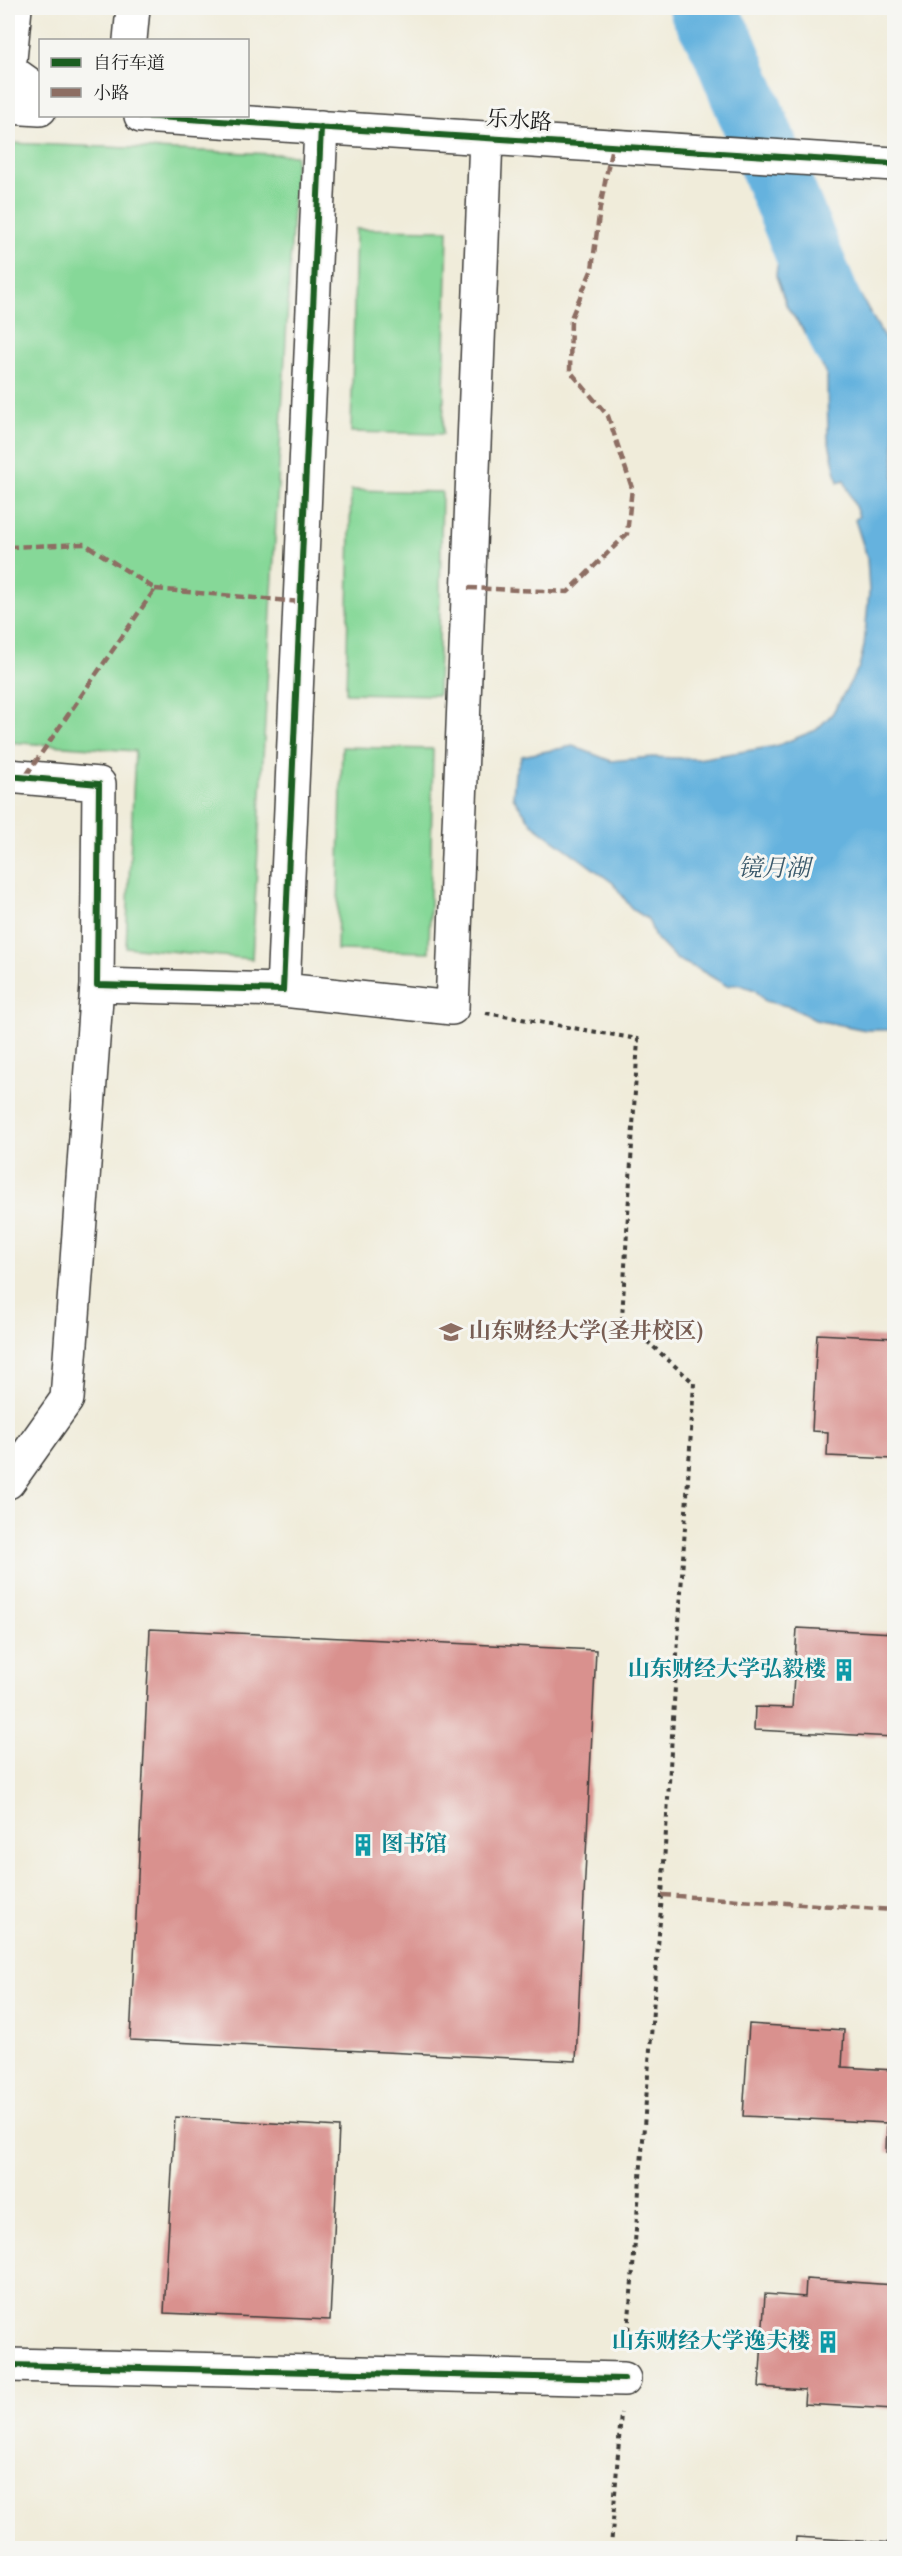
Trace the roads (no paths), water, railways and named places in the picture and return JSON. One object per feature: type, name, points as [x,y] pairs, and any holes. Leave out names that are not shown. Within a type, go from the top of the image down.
[{"type":"street","points":[[15,8],[9,70],[39,91]]},
{"type":"street","points":[[130,39],[132,8]]},
{"type":"street","points":[[8,107],[39,109]]},
{"type":"street","name":"乐水路","points":[[157,117],[894,164]]},
{"type":"street","points":[[283,990],[321,127]]},
{"type":"street","points":[[97,985],[283,990],[452,1008],[486,138]]},
{"type":"street","points":[[8,776],[99,784],[97,985],[68,1399],[8,1482]]},
{"type":"street","points":[[8,2365],[624,2379]]},
{"type":"water","name":"镜月湖","points":[[828,258],[843,264],[894,355],[894,1030],[866,1030],[815,1020],[791,1007],[765,1001],[755,990],[737,984],[727,986],[676,959],[655,937],[648,919],[632,909],[613,883],[532,824],[513,797],[515,773],[522,756],[573,746],[611,761],[652,757],[698,759],[776,746],[816,730],[832,714],[859,667],[864,646],[869,592],[867,557],[855,520],[859,516],[844,480],[838,482],[828,438],[827,376],[808,337],[787,307],[776,276],[777,266],[784,260]]},
{"type":"waterway","points":[[702,8],[723,45],[844,341]]},
{"type":"place","name":"山东财经大学(圣井校区)","points":[[451,1332]]},
{"type":"place","name":"山东财经大学弘毅楼","points":[[844,1670]]},
{"type":"place","name":"图书馆","points":[[363,1845]]},
{"type":"place","name":"山东财经大学逸夫楼","points":[[828,2342]]}]
